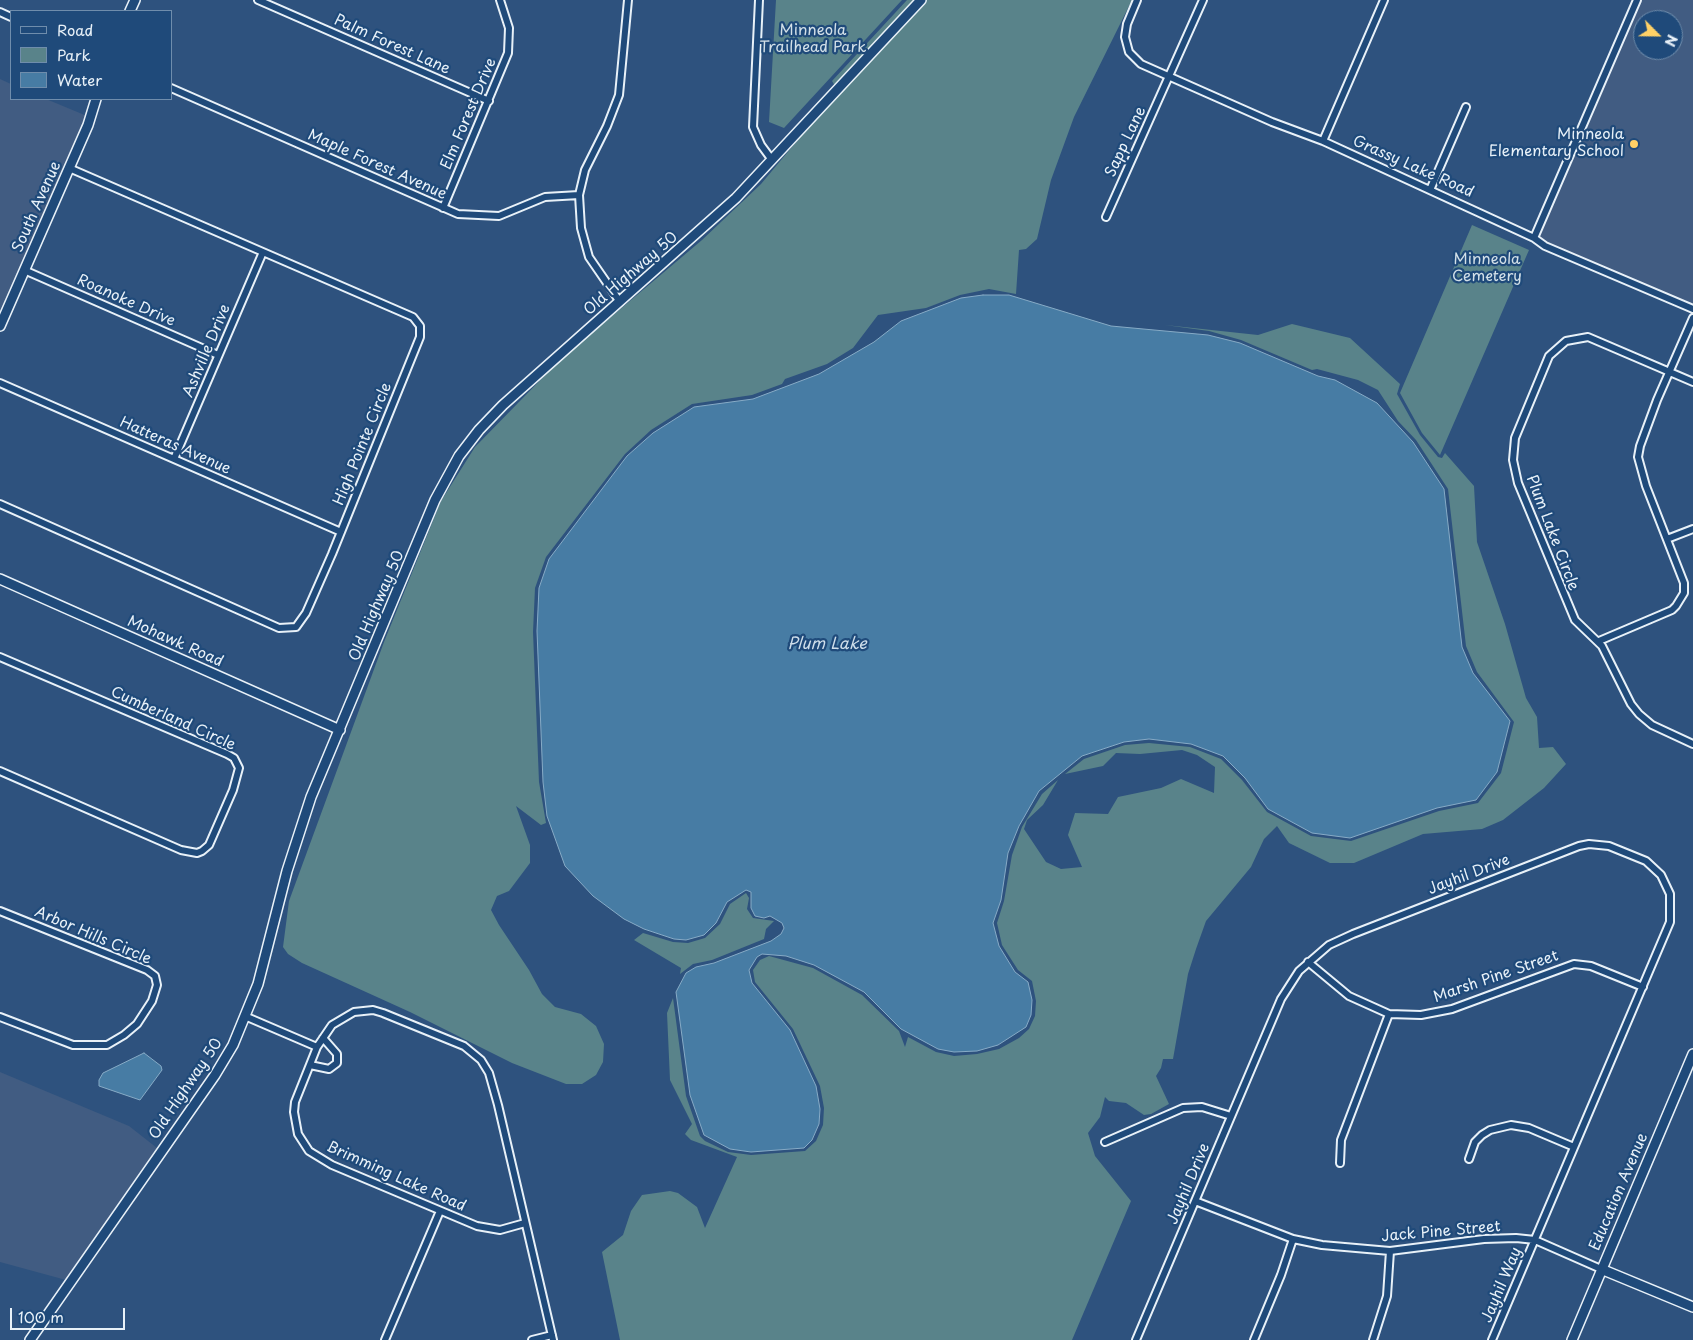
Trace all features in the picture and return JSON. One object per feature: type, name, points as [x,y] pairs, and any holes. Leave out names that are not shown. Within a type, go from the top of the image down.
[{"type":"main road","name":"Old Highway 50","points":[[30,1340],[234,1045],[246,1017],[263,966],[296,839],[435,500],[459,456],[503,405],[702,230],[772,160],[921,0]]},
{"type":"main road","name":"South Avenue","points":[[0,326],[93,113],[96,100]]},
{"type":"main road","name":"Mohawk Road","points":[[0,579],[340,730]]},
{"type":"main road","name":"Education Avenue","points":[[1572,1340],[1693,1054]]},
{"type":"main road","points":[[1602,1269],[1693,1307]]},
{"type":"street","name":"Palm Forest Lane","points":[[258,0],[489,101]]},
{"type":"street","name":"Elm Forest Drive","points":[[443,208],[508,53],[509,28],[500,0]]},
{"type":"street","points":[[620,302],[589,257],[581,228],[579,195],[585,170],[607,126],[619,95],[628,0]]},
{"type":"street","points":[[759,0],[753,127],[761,145],[772,160]]},
{"type":"street","name":"Grassy Lake Road","points":[[1137,0],[1127,24],[1125,37],[1127,46],[1136,61],[1170,78],[1323,141],[1534,238],[1545,246],[1693,309]]},
{"type":"street","name":"Sapp Lane","points":[[1106,216],[1170,78],[1203,0]]},
{"type":"street","points":[[1323,141],[1384,0]]},
{"type":"street","points":[[1534,238],[1637,0]]},
{"type":"street","name":"Maple Forest Avenue","points":[[172,88],[443,208],[468,216],[499,216],[545,197],[579,195]]},
{"type":"street","points":[[1430,190],[1466,107]]},
{"type":"street","name":"High Pointe Circle","points":[[0,504],[129,563],[286,629],[296,627],[306,613],[341,532],[420,337],[420,326],[413,317],[69,168]]},
{"type":"street","name":"Ashville Drive","points":[[174,459],[263,252]]},
{"type":"street","name":"Roanoke Drive","points":[[24,270],[218,355]]},
{"type":"street","points":[[1599,642],[1672,610],[1682,599],[1684,583],[1646,486],[1638,457],[1640,446],[1669,372],[1693,318]]},
{"type":"street","name":"Plum Lake Circle","points":[[1693,382],[1588,338],[1566,341],[1549,356],[1515,438],[1513,460],[1516,478],[1567,606],[1582,628],[1599,642],[1610,658],[1631,704],[1639,714],[1652,725],[1693,744]]},
{"type":"street","name":"Hatteras Avenue","points":[[0,383],[341,532]]},
{"type":"street","points":[[1667,539],[1693,529]]},
{"type":"street","name":"Cumberland Circle","points":[[0,657],[227,754],[234,758],[239,768],[233,790],[209,845],[202,852],[197,853],[181,850],[0,771]]},
{"type":"street","name":"Jayhil Drive","points":[[1136,1340],[1281,999],[1289,985],[1308,962],[1330,945],[1353,934],[1579,846],[1600,844],[1615,848],[1653,867],[1661,875],[1670,894],[1670,922],[1535,1240]]},
{"type":"street","name":"Arbor Hills Circle","points":[[0,911],[147,970],[154,976],[157,985],[152,1001],[137,1024],[124,1035],[107,1044],[73,1045],[0,1017]]},
{"type":"street","name":"Marsh Pine Street","points":[[1308,962],[1349,996],[1389,1014],[1421,1014],[1452,1009],[1574,964],[1591,966],[1643,987]]},
{"type":"street","name":"Brimming Lake Road","points":[[525,1223],[500,1230],[477,1226],[332,1165],[309,1151],[298,1134],[294,1112],[295,1102],[317,1047],[332,1025],[346,1015],[363,1010],[373,1010],[464,1046],[476,1054],[490,1074],[525,1223],[552,1338]]},
{"type":"street","points":[[1340,1163],[1341,1140],[1378,1049],[1389,1014]]},
{"type":"street","points":[[246,1017],[317,1047]]},
{"type":"street","points":[[310,1065],[332,1068],[337,1063],[337,1054],[323,1038]]},
{"type":"street","points":[[1106,1142],[1183,1108],[1202,1107],[1231,1116]]},
{"type":"street","points":[[1469,1159],[1475,1142],[1482,1135],[1506,1126],[1529,1128],[1574,1147]]},
{"type":"street","name":"Jack Pine Street","points":[[1195,1201],[1293,1239],[1358,1249],[1390,1251],[1484,1239],[1516,1238],[1535,1240],[1602,1269]]},
{"type":"street","points":[[385,1340],[440,1211]]},
{"type":"street","points":[[1254,1340],[1293,1239]]},
{"type":"street","name":"Jayhil Way","points":[[1492,1340],[1535,1240]]},
{"type":"street","points":[[1373,1340],[1387,1296],[1390,1251]]},
{"type":"street","points":[[532,1340],[552,1338]]},
{"type":"shaded area","name":"Minneola Elementary School","points":[[1637,0],[1693,0],[1693,309],[1534,238]]},
{"type":"shaded area","points":[[0,79],[10,84],[10,100],[48,100],[87,116],[0,315]]},
{"type":"shaded area","points":[[0,1072],[129,1126],[157,1148],[66,1280],[0,1262]]},
{"type":"green space","name":"Minneola Trailhead Park","points":[[776,0],[902,0],[784,128],[769,122]]},
{"type":"green space","points":[[907,0],[915,0],[835,86],[832,81]]},
{"type":"green space","points":[[927,0],[1132,0],[1074,117],[1051,180],[1037,239],[1026,249],[1019,250],[1016,294],[989,289],[960,295],[926,308],[878,315],[853,348],[827,364],[785,379],[782,384],[752,395],[692,404],[651,430],[625,454],[546,557],[535,588],[533,632],[539,782],[546,823],[541,825],[516,806],[530,845],[530,863],[509,891],[497,896],[491,910],[542,994],[555,1007],[581,1014],[596,1026],[604,1044],[603,1062],[596,1075],[582,1084],[566,1084],[512,1063],[410,1012],[302,963],[288,954],[283,947],[289,901],[384,642],[441,501],[475,447],[560,360],[702,240],[761,184],[812,123]]},
{"type":"green space","name":"Minneola Cemetery","points":[[1472,225],[1529,250],[1440,455],[1422,433],[1400,393]]},
{"type":"green space","points":[[1292,324],[1350,338],[1400,384],[1397,394],[1420,435],[1438,457],[1442,458],[1445,453],[1474,486],[1477,542],[1505,624],[1526,698],[1537,717],[1539,748],[1553,747],[1566,764],[1544,788],[1503,820],[1482,829],[1423,834],[1354,863],[1330,863],[1289,843],[1277,826],[1264,839],[1251,867],[1206,921],[1188,974],[1173,1059],[1163,1059],[1161,1068],[1156,1076],[1169,1104],[1151,1114],[1144,1115],[1126,1103],[1109,1101],[1105,1097],[1100,1117],[1088,1133],[1095,1156],[1131,1201],[1072,1340],[620,1340],[602,1252],[623,1235],[631,1211],[642,1195],[670,1191],[678,1193],[697,1207],[705,1228],[737,1157],[691,1140],[685,1134],[692,1124],[670,1080],[667,1013],[673,998],[686,1096],[700,1136],[705,1141],[728,1152],[751,1155],[805,1151],[816,1141],[823,1125],[824,1108],[820,1086],[793,1029],[755,982],[753,970],[760,960],[769,956],[813,968],[862,995],[899,1031],[905,1047],[908,1037],[936,1052],[954,1056],[977,1054],[999,1049],[1019,1038],[1029,1029],[1035,1016],[1036,1001],[1032,981],[1018,970],[1002,945],[997,923],[1004,901],[1012,855],[1022,827],[1042,794],[1058,780],[1043,805],[1027,820],[1024,829],[1046,862],[1061,869],[1082,867],[1068,835],[1075,813],[1108,814],[1118,797],[1161,788],[1181,779],[1214,793],[1215,767],[1197,755],[1182,750],[1140,754],[1116,753],[1103,766],[1065,774],[1084,759],[1125,745],[1149,743],[1190,747],[1221,759],[1242,780],[1267,812],[1311,836],[1351,841],[1439,811],[1478,803],[1501,773],[1514,722],[1477,672],[1466,646],[1448,489],[1416,440],[1398,421],[1378,390],[1358,380],[1317,369],[1312,370],[1241,340],[1209,331],[1165,325],[1258,335]]},
{"type":"green space","points":[[746,893],[749,898],[747,909],[753,918],[774,921],[766,929],[764,939],[712,960],[693,964],[680,974],[681,968],[634,940],[643,933],[673,942],[688,943],[705,938],[720,924],[730,904]]},
{"type":"water","name":"Plum Lake","points":[[983,295],[1009,295],[1111,326],[1208,335],[1240,343],[1318,376],[1335,380],[1377,403],[1413,442],[1444,489],[1462,647],[1473,673],[1510,721],[1497,772],[1476,800],[1437,808],[1350,838],[1312,833],[1268,809],[1245,778],[1223,756],[1191,744],[1149,739],[1124,742],[1082,756],[1039,791],[1019,826],[1008,853],[1001,900],[993,923],[999,946],[1015,972],[1028,982],[1032,1000],[1031,1015],[1026,1027],[998,1045],[977,1051],[954,1052],[938,1049],[901,1029],[864,992],[814,965],[786,956],[762,954],[757,957],[749,970],[752,983],[790,1030],[816,1086],[820,1109],[819,1124],[812,1140],[804,1148],[751,1152],[730,1149],[704,1135],[690,1095],[676,992],[686,973],[696,967],[714,963],[771,941],[781,934],[784,928],[782,923],[770,916],[764,918],[755,916],[751,908],[751,892],[746,890],[727,902],[716,923],[704,935],[686,940],[674,939],[644,929],[624,919],[593,896],[565,866],[547,816],[543,782],[537,631],[539,588],[549,559],[627,456],[653,433],[694,407],[753,399],[819,374],[874,342],[901,321],[961,298]]},
{"type":"water","points":[[144,1053],[161,1066],[162,1070],[140,1100],[99,1086],[99,1080],[103,1073]]},
{"type":"place","name":"Minneola Elementary School","points":[[1634,144]]}]
